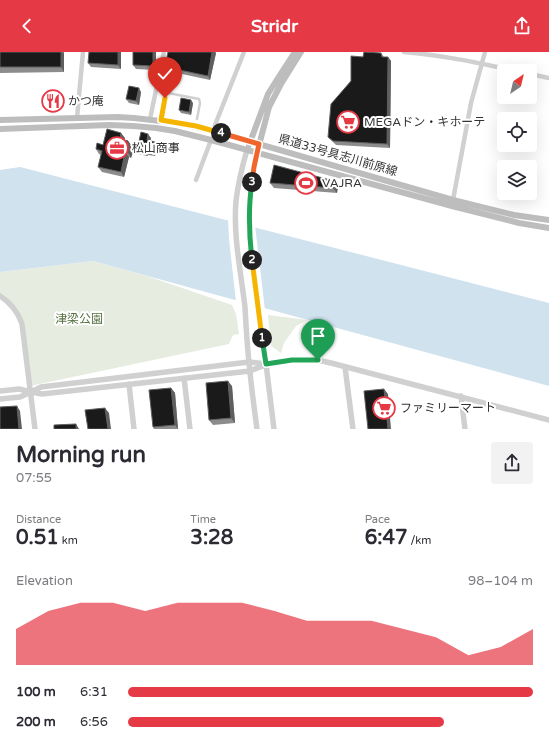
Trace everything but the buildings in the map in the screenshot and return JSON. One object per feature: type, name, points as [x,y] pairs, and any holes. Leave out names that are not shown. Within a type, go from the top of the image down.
[{"type":"main road","points":[[247,150],[268,94],[295,52]]},
{"type":"main road","points":[[257,153],[269,107],[301,52]]},
{"type":"main road","name":"県道33号具志川前原線","points":[[0,120],[118,117],[161,120],[196,126],[453,200],[514,215],[549,220]]},
{"type":"main road","name":"県道33号具志川前原線","points":[[0,128],[109,125],[156,128],[211,140],[452,206],[549,229]]},
{"type":"street","points":[[77,118],[83,52]]},
{"type":"street","points":[[150,119],[164,52]]},
{"type":"street","points":[[214,130],[244,52]]},
{"type":"street","points":[[404,52],[427,54],[497,67]]},
{"type":"street","points":[[453,200],[471,103],[485,52]]},
{"type":"street","points":[[537,75],[549,78]]},
{"type":"street","points":[[196,180],[211,140]]},
{"type":"street","points":[[247,150],[238,187],[236,218],[249,362],[257,429]]},
{"type":"street","points":[[257,153],[250,189],[250,244],[274,429]]},
{"type":"street","points":[[0,296],[14,308],[22,324],[35,429]]},
{"type":"street","points":[[0,391],[19,389],[42,394],[250,371],[266,364],[306,359],[346,366],[549,420]]},
{"type":"street","points":[[0,399],[20,397],[41,387],[249,362],[266,364]]},
{"type":"street","points":[[346,366],[353,429]]},
{"type":"street","points":[[184,378],[190,429]]},
{"type":"street","points":[[129,384],[134,429]]},
{"type":"street","points":[[461,396],[465,429]]},
{"type":"lane","points":[[161,120],[168,80]]},
{"type":"lane","points":[[165,98],[168,93],[199,99],[200,103],[197,119]]},
{"type":"green space","name":"津梁公園","points":[[93,261],[147,276],[232,305],[236,314],[239,334],[233,335],[229,344],[30,386],[19,316],[0,296],[0,272]]},
{"type":"green space","points":[[268,315],[308,320],[296,326],[284,343],[281,353],[271,346]]},
{"type":"water","points":[[20,167],[549,303],[549,386],[93,261],[0,272],[0,170]]},
{"type":"pier","points":[[228,218],[255,225],[265,310],[236,302]]},
{"type":"place","name":"かつ庵","points":[[53,101]]},
{"type":"place","name":"MEGAドン・キホーテ","points":[[348,122]]},
{"type":"place","name":"松山商事","points":[[117,148]]},
{"type":"place","name":"VAJRA","points":[[306,183]]},
{"type":"place","name":"ファミリーマート","points":[[384,408]]},
{"type":"route","points":[[165,98],[161,120],[214,130],[259,144],[250,189],[249,222],[250,244],[266,364],[292,360],[318,360]]}]
